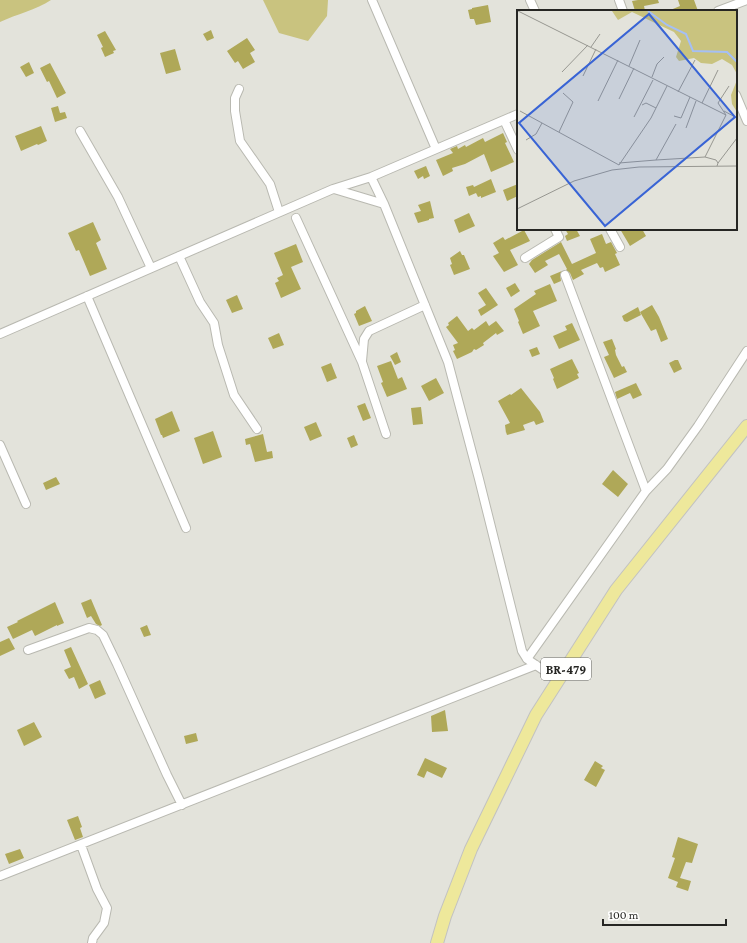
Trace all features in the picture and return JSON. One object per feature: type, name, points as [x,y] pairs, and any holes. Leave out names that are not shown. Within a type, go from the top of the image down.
[{"type":"main road","name":"BR-479","points":[[437,943],[445,916],[471,849],[536,715],[616,590],[747,426]]},
{"type":"street","points":[[372,0],[436,149]]},
{"type":"street","points":[[530,0],[535,10]]},
{"type":"street","points":[[620,0],[623,10]]},
{"type":"street","points":[[721,10],[747,0]]},
{"type":"street","points":[[239,89],[235,98],[235,110],[240,142],[270,184],[279,212]]},
{"type":"street","points":[[737,97],[747,121]]},
{"type":"street","points":[[0,334],[333,189],[371,177],[517,114]]},
{"type":"street","points":[[504,120],[517,148]]},
{"type":"street","points":[[80,131],[118,197],[151,268]]},
{"type":"street","points":[[371,177],[384,204],[448,362],[522,651],[528,659],[558,680]]},
{"type":"street","points":[[333,189],[384,204]]},
{"type":"street","points":[[296,218],[362,362],[386,434]]},
{"type":"street","points":[[525,258],[559,237],[556,230]]},
{"type":"street","points":[[611,230],[620,247]]},
{"type":"street","points":[[180,256],[200,302],[214,323],[218,345],[234,395],[257,429]]},
{"type":"street","points":[[565,275],[646,492]]},
{"type":"street","points":[[87,296],[186,528]]},
{"type":"street","points":[[362,362],[364,340],[369,331],[425,305]]},
{"type":"street","points":[[528,659],[646,492],[667,469],[698,426],[747,351]]},
{"type":"street","points":[[0,445],[26,504]]},
{"type":"street","points":[[28,650],[89,628],[98,630],[103,635],[118,664],[167,775],[182,805]]},
{"type":"street","points":[[0,876],[536,665]]},
{"type":"street","points":[[81,845],[97,889],[107,908],[104,923],[93,938],[92,943]]},
{"type":"shaded area","points":[[0,0],[51,0],[39,7],[0,22]]},
{"type":"shaded area","points":[[263,0],[328,0],[327,16],[308,41],[279,33]]},
{"type":"building","points":[[658,0],[659,3],[644,6],[645,10],[635,10],[632,1]]},
{"type":"building","points":[[678,0],[694,0],[698,10],[670,10],[680,6]]},
{"type":"building","points":[[488,5],[491,22],[476,25],[474,19],[470,19],[468,10]]},
{"type":"building","points":[[211,30],[214,38],[207,41],[203,34]]},
{"type":"building","points":[[105,31],[116,50],[113,51],[114,53],[105,57],[101,48],[103,47],[97,35]]},
{"type":"building","points":[[247,38],[255,50],[250,53],[255,62],[243,69],[238,61],[235,63],[227,51]]},
{"type":"building","points":[[175,49],[181,70],[166,74],[160,53]]},
{"type":"building","points":[[29,62],[34,73],[26,77],[20,67]]},
{"type":"building","points":[[50,63],[66,93],[57,98],[49,81],[47,82],[40,68]]},
{"type":"building","points":[[58,106],[60,113],[65,112],[67,118],[55,122],[51,108]]},
{"type":"building","points":[[41,126],[47,141],[21,151],[15,136]]},
{"type":"building","points":[[503,133],[507,142],[505,143],[514,162],[491,172],[484,154],[465,164],[452,168],[453,171],[443,176],[436,160],[453,153],[450,149],[457,146],[458,149],[465,145],[466,147],[483,138],[485,142]]},
{"type":"building","points":[[426,166],[430,176],[424,179],[423,176],[418,179],[414,171]]},
{"type":"building","points":[[491,179],[496,192],[481,198],[481,196],[478,197],[476,193],[469,196],[466,187],[473,185],[474,187]]},
{"type":"building","points":[[517,184],[517,196],[507,201],[503,190]]},
{"type":"building","points":[[430,201],[434,218],[418,223],[414,213],[421,211],[418,205]]},
{"type":"building","points":[[469,213],[475,226],[459,233],[454,220]]},
{"type":"building","points":[[93,222],[101,240],[96,243],[107,269],[90,276],[79,250],[76,251],[68,233]]},
{"type":"building","points":[[524,230],[530,241],[510,250],[518,265],[504,272],[493,256],[499,253],[493,243],[503,237],[505,240]]},
{"type":"building","points":[[566,230],[577,230],[580,236],[567,241],[565,236],[568,234]]},
{"type":"building","points":[[621,230],[643,230],[646,236],[630,246]]},
{"type":"building","points":[[602,234],[606,244],[611,242],[617,253],[615,254],[620,265],[605,272],[603,267],[600,268],[597,263],[581,270],[584,274],[573,280],[570,273],[566,270],[567,269],[559,254],[545,261],[548,265],[535,273],[529,264],[532,260],[561,242],[572,264],[596,253],[590,239]]},
{"type":"building","points":[[296,244],[303,262],[291,267],[301,289],[281,298],[275,283],[279,281],[277,278],[283,275],[274,253]]},
{"type":"building","points":[[460,251],[462,255],[464,255],[470,269],[454,275],[450,265],[452,264],[450,258]]},
{"type":"building","points":[[562,271],[560,274],[561,281],[554,284],[550,276]]},
{"type":"building","points":[[515,283],[520,291],[511,297],[506,288]]},
{"type":"building","points":[[550,284],[557,301],[533,311],[540,326],[523,334],[514,309],[536,294],[534,291]]},
{"type":"building","points":[[486,288],[498,305],[481,316],[478,310],[486,305],[478,293]]},
{"type":"building","points":[[237,295],[243,309],[232,313],[226,300]]},
{"type":"building","points":[[652,305],[659,317],[668,339],[661,342],[656,329],[651,331],[640,312]]},
{"type":"building","points":[[365,306],[372,321],[359,326],[354,314],[356,311]]},
{"type":"building","points":[[638,307],[641,315],[627,322],[624,321],[622,316]]},
{"type":"building","points":[[457,316],[468,331],[472,328],[474,330],[486,321],[489,326],[496,321],[504,331],[497,335],[496,333],[483,343],[484,345],[457,359],[453,351],[455,350],[453,345],[458,343],[446,327],[449,325],[448,323]]},
{"type":"building","points":[[572,323],[580,340],[559,349],[553,336],[567,330],[565,326]]},
{"type":"building","points":[[279,333],[284,345],[273,349],[268,338]]},
{"type":"building","points":[[612,339],[616,349],[616,355],[622,367],[624,366],[627,372],[614,378],[604,357],[609,355],[603,342]]},
{"type":"building","points":[[537,347],[540,354],[532,357],[529,350]]},
{"type":"building","points":[[397,352],[401,362],[395,365],[390,356]]},
{"type":"building","points":[[572,359],[579,373],[577,374],[579,378],[557,389],[550,369]]},
{"type":"building","points":[[678,360],[682,369],[674,373],[669,363]]},
{"type":"building","points":[[391,361],[398,379],[402,377],[407,389],[387,397],[381,383],[383,382],[377,366]]},
{"type":"building","points":[[331,363],[337,378],[327,382],[321,367]]},
{"type":"building","points":[[436,378],[444,393],[429,401],[421,386]]},
{"type":"building","points":[[636,383],[642,395],[633,399],[630,393],[617,399],[615,392]]},
{"type":"building","points":[[521,388],[540,412],[544,422],[536,425],[534,421],[523,425],[525,430],[507,435],[505,425],[510,423],[498,401]]},
{"type":"building","points":[[365,403],[371,418],[363,421],[357,406]]},
{"type":"building","points":[[421,407],[423,424],[413,425],[411,408]]},
{"type":"building","points":[[172,411],[180,431],[163,438],[155,419]]},
{"type":"building","points":[[316,422],[322,436],[310,441],[304,427]]},
{"type":"building","points":[[213,431],[222,457],[203,464],[194,438]]},
{"type":"building","points":[[263,434],[267,452],[272,451],[273,458],[255,462],[250,444],[246,445],[245,439]]},
{"type":"building","points":[[354,435],[358,445],[351,448],[347,438]]},
{"type":"building","points":[[613,470],[628,484],[618,497],[602,484]]},
{"type":"building","points":[[56,477],[60,484],[46,490],[43,483]]},
{"type":"building","points":[[91,599],[102,625],[100,626],[96,624],[91,616],[87,618],[81,603]]},
{"type":"building","points":[[55,602],[64,623],[35,636],[32,630],[13,639],[7,627]]},
{"type":"building","points":[[147,625],[151,635],[144,637],[140,628]]},
{"type":"building","points":[[9,638],[15,649],[0,656],[0,642]]},
{"type":"building","points":[[71,647],[88,684],[79,689],[74,677],[69,679],[64,670],[71,667],[64,650]]},
{"type":"building","points":[[100,680],[106,694],[95,699],[89,685]]},
{"type":"building","points":[[445,710],[448,731],[432,732],[431,716]]},
{"type":"building","points":[[34,722],[42,737],[24,746],[17,730]]},
{"type":"building","points":[[196,733],[198,741],[186,744],[184,736]]},
{"type":"building","points":[[425,758],[447,768],[442,778],[427,771],[424,778],[417,775]]},
{"type":"building","points":[[595,761],[603,766],[601,768],[605,770],[596,787],[584,780]]},
{"type":"building","points":[[78,816],[82,827],[80,828],[83,837],[75,840],[67,820]]},
{"type":"building","points":[[678,837],[698,844],[692,863],[686,862],[680,878],[691,881],[688,891],[676,887],[678,882],[668,878],[675,858],[672,857]]},
{"type":"building","points":[[20,849],[24,858],[9,864],[5,854]]}]
